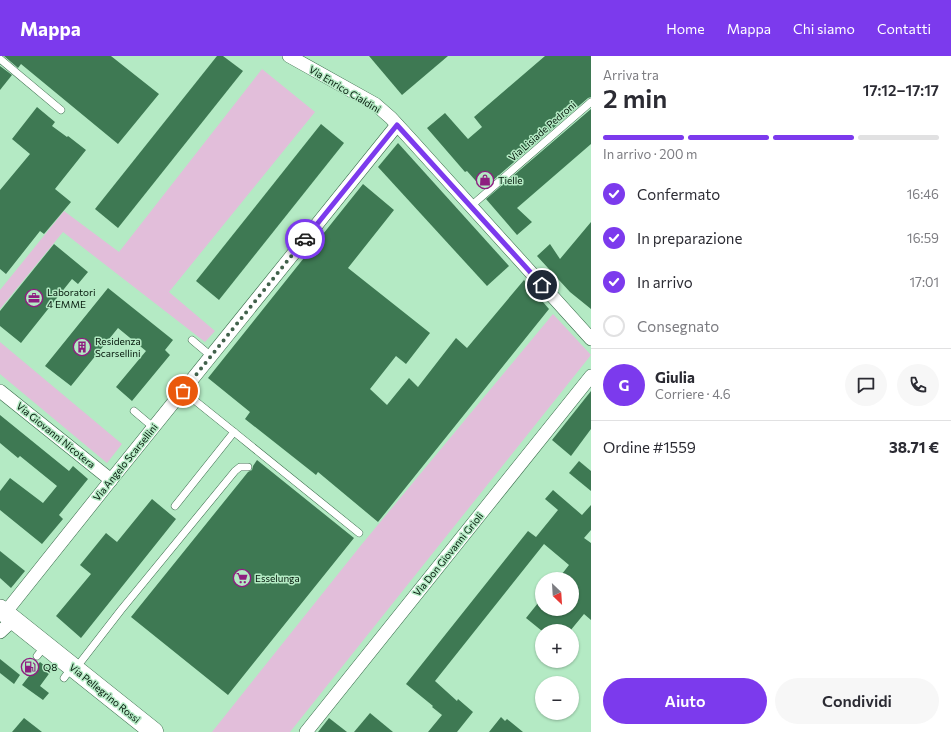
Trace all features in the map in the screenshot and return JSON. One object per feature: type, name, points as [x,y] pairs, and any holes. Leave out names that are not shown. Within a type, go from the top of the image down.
[{"type":"main road","name":"Via Pellegrino Rossi","points":[[5,619],[41,651],[154,732]]},
{"type":"street","name":"Via Enrico Cialdini","points":[[289,56],[375,104],[397,125],[591,339]]},
{"type":"street","name":"Via Angelo Scarsellini","points":[[5,619],[153,427],[397,125]]},
{"type":"street","name":"Via Don Giovanni Grioli","points":[[306,732],[591,376]]},
{"type":"street","name":"Via Giovanni Nicotera","points":[[0,391],[111,480]]},
{"type":"lane","points":[[0,59],[61,110]]},
{"type":"lane","name":"Via Lisiade Pedroni","points":[[471,206],[591,102]]},
{"type":"lane","points":[[192,340],[211,356]]},
{"type":"lane","points":[[183,391],[359,533]]},
{"type":"lane","points":[[134,411],[153,427]]},
{"type":"lane","points":[[175,506],[234,432]]},
{"type":"lane","points":[[70,671],[235,471],[240,467],[248,467]]},
{"type":"shaded area","points":[[262,69],[315,112],[169,292],[215,331],[205,342],[63,232],[0,309],[0,290],[64,211],[119,252]]},
{"type":"shaded area","points":[[553,314],[591,355],[290,732],[212,732],[362,544]]},
{"type":"shaded area","points":[[0,342],[122,444],[107,463],[0,374]]},
{"type":"building","points":[[4,56],[111,56],[159,94],[118,144],[21,64],[18,68]]},
{"type":"building","points":[[217,56],[223,56],[243,71],[118,228],[95,209]]},
{"type":"building","points":[[369,56],[448,56],[402,95]]},
{"type":"building","points":[[545,56],[591,56],[591,97],[483,189],[467,171],[465,172],[427,128],[445,113],[468,139],[482,127],[474,117]]},
{"type":"building","points":[[0,66],[12,75],[0,90]]},
{"type":"building","points":[[37,107],[55,122],[52,126],[86,150],[55,189],[71,202],[44,234],[40,231],[6,274],[0,269],[0,190],[30,154],[12,139]]},
{"type":"building","points":[[591,109],[591,144],[517,208],[532,222],[517,235],[486,199]]},
{"type":"building","points":[[321,124],[344,143],[219,300],[196,281]]},
{"type":"building","points":[[398,143],[509,266],[487,286],[378,167]]},
{"type":"building","points":[[363,184],[394,210],[348,268],[430,333],[406,364],[396,356],[370,389],[387,405],[409,378],[418,387],[456,338],[467,348],[524,280],[549,309],[378,522],[318,472],[316,475],[245,419],[250,412],[208,378]]},
{"type":"building","points":[[591,222],[591,309],[570,292],[537,256],[550,244],[560,259]]},
{"type":"building","name":"Laboratori 4 EMME","points":[[54,244],[88,272],[78,284],[72,279],[21,343],[0,326],[0,311]]},
{"type":"building","points":[[108,288],[173,340],[165,350],[170,355],[132,401],[116,387],[146,351],[118,328],[71,386],[45,366]]},
{"type":"building","points":[[591,391],[591,429],[571,456],[552,440]]},
{"type":"building","points":[[0,415],[69,471],[73,466],[88,479],[59,515],[63,519],[42,544],[0,510],[0,491],[10,478],[43,503],[57,486],[20,456],[18,458],[0,443]]},
{"type":"building","name":"Esselunga","points":[[257,460],[354,538],[228,695],[131,617],[248,472],[252,470]]},
{"type":"building","points":[[579,461],[591,471],[591,491],[569,473]]},
{"type":"building","points":[[553,490],[582,515],[591,505],[591,530],[584,538],[591,543],[591,620],[584,614],[576,624],[535,624],[535,625],[526,618],[535,607],[535,616],[579,616],[579,572],[564,572],[569,565],[544,544],[435,681],[457,701],[458,699],[473,712],[457,732],[428,732],[442,715],[406,684],[528,531],[536,537],[558,510],[545,499]]},
{"type":"building","points":[[152,499],[176,519],[81,638],[56,616],[91,574],[80,565],[106,533],[117,542]]},
{"type":"building","points":[[0,551],[25,571],[11,588],[0,578]]},
{"type":"building","points":[[0,659],[20,675],[14,684],[0,673]]},
{"type":"building","points":[[40,662],[51,671],[40,686],[49,693],[43,700],[22,685]]},
{"type":"building","points":[[370,713],[393,732],[354,732]]},
{"type":"building","points":[[501,717],[505,721],[507,719],[523,732],[489,732]]},
{"type":"building","points":[[24,718],[42,732],[12,732]]},
{"type":"building","points":[[329,718],[347,732],[318,732]]},
{"type":"way so far","points":[[183,391],[305,239]]},
{"type":"place","name":"Tielle","points":[[485,180]]},
{"type":"place","name":"Laboratori 4 EMME","points":[[34,298]]},
{"type":"place","name":"Residenza Scarsellini","points":[[82,347]]},
{"type":"place","name":"Esselunga","points":[[242,578]]},
{"type":"place","name":"Q8","points":[[30,667]]},
{"type":"route","points":[[305,239],[397,125],[542,285]]}]
